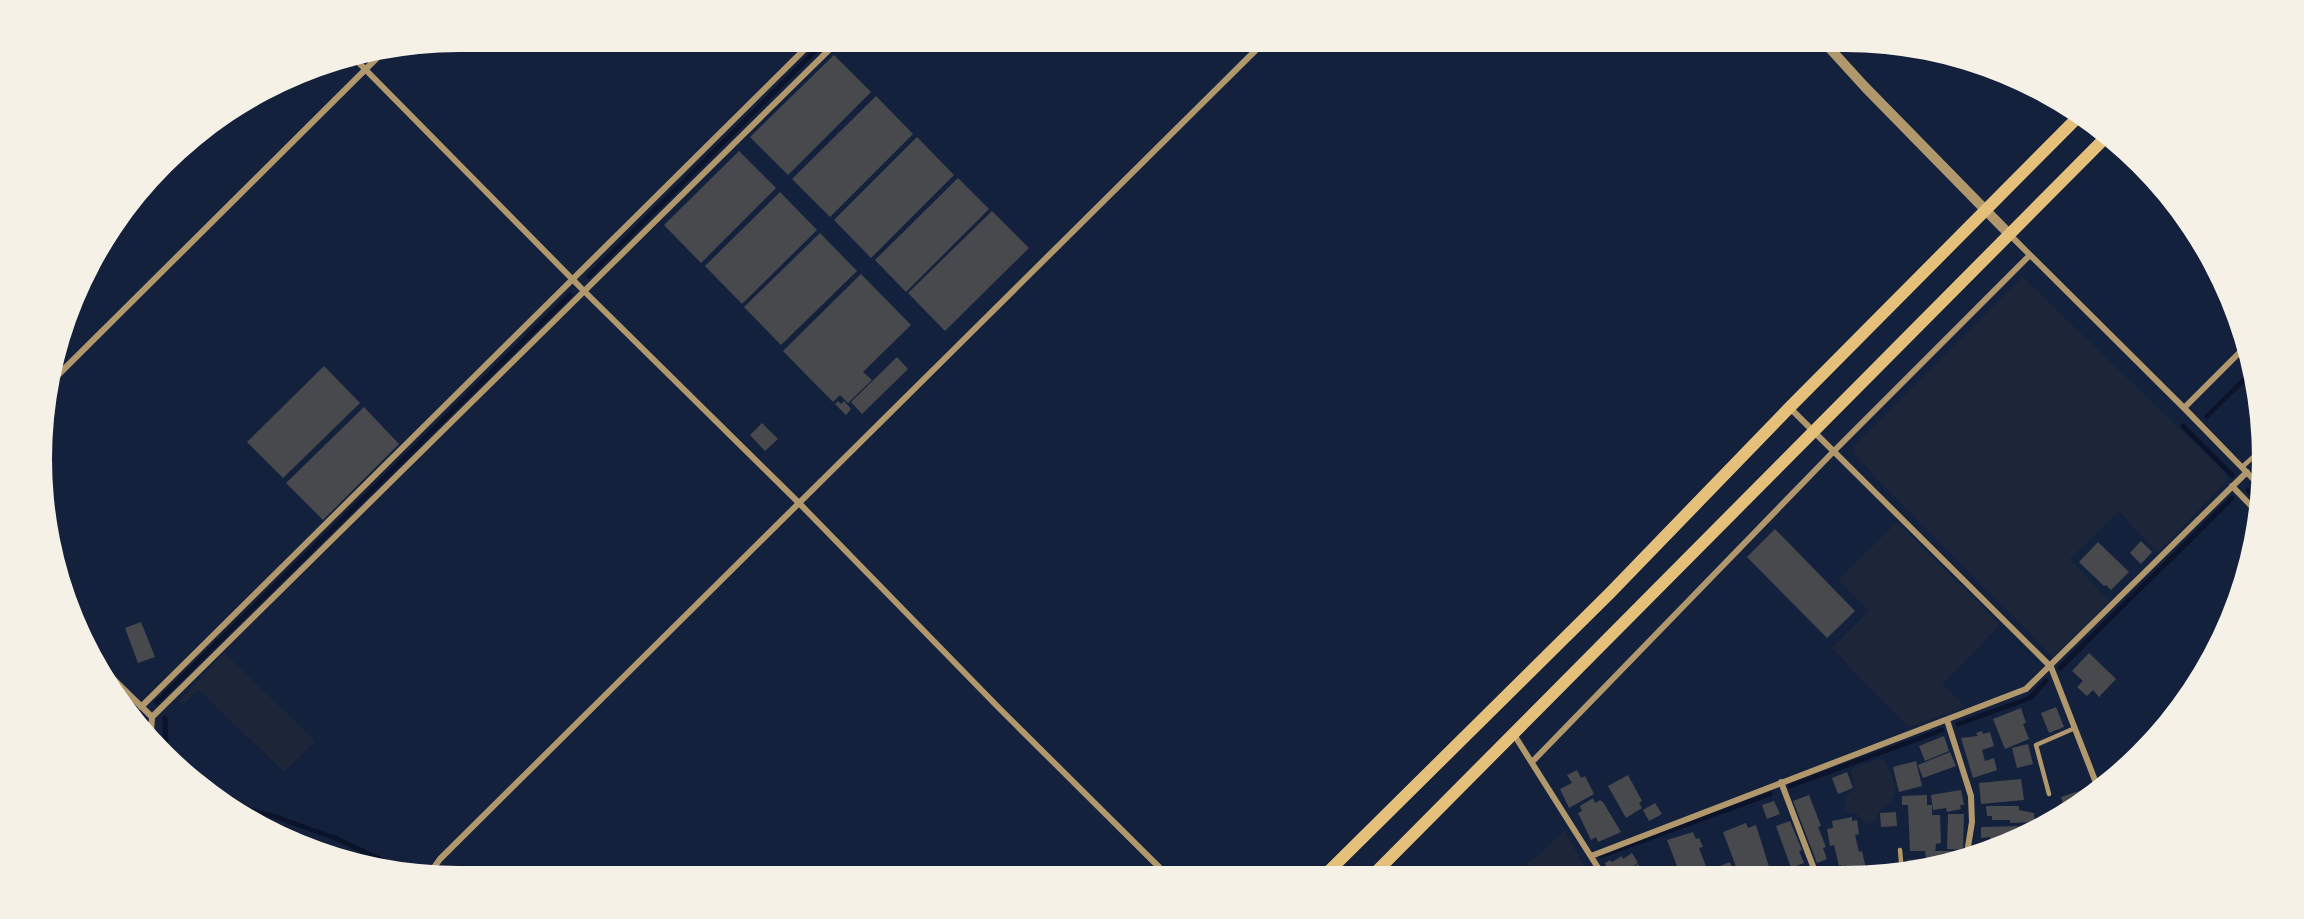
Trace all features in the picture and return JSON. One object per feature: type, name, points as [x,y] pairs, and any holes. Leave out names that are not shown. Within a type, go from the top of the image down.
[{"type":"main road","points":[[1334,866],[1610,593],[1790,407],[2073,122]]},
{"type":"main road","points":[[1382,866],[2100,143]]},
{"type":"street","points":[[141,707],[802,52]]},
{"type":"street","points":[[151,725],[152,717],[827,52]]},
{"type":"street","points":[[435,866],[1254,52]]},
{"type":"street","points":[[1833,52],[2009,234],[2251,477]]},
{"type":"street","points":[[62,371],[374,62]]},
{"type":"street","points":[[360,65],[1158,866]]},
{"type":"street","points":[[1532,762],[1833,452],[2030,255]]},
{"type":"street","points":[[2184,408],[2238,354]]},
{"type":"street","points":[[1790,407],[2051,667],[2095,780]]},
{"type":"street","points":[[1591,856],[2026,689],[2051,667],[2232,486],[2244,469]]},
{"type":"street","points":[[2232,486],[2249,504]]},
{"type":"street","points":[[121,686],[152,717]]},
{"type":"street","points":[[1947,720],[1971,796],[1972,822],[1969,847]]},
{"type":"street","points":[[1513,733],[1597,866]]},
{"type":"street","points":[[1781,782],[1813,866]]},
{"type":"lane","points":[[2244,469],[2252,460]]},
{"type":"lane","points":[[2049,794],[2036,745],[2075,728]]},
{"type":"lane","points":[[1900,850],[1901,863]]},
{"type":"shaded area","points":[[2022,277],[2223,470],[2227,481],[2158,552],[2119,512],[2070,559],[2109,601],[2053,657],[1856,457],[1854,446]]},
{"type":"shaded area","points":[[1897,522],[2000,625],[1942,684],[1965,707],[1909,727],[1831,648],[1869,611],[1838,580]]},
{"type":"shaded area","points":[[224,653],[316,741],[284,772],[199,690],[184,704],[178,702]]},
{"type":"shaded area","points":[[1879,759],[1885,761],[1894,782],[1894,794],[1892,800],[1879,810],[1876,821],[1871,824],[1865,823],[1856,813],[1849,813],[1845,809],[1846,797],[1855,788],[1851,771]]},
{"type":"shaded area","points":[[1564,831],[1584,866],[1526,866]]},
{"type":"building","points":[[834,55],[871,92],[788,175],[750,137]]},
{"type":"building","points":[[876,96],[913,134],[830,217],[792,179]]},
{"type":"building","points":[[917,137],[954,175],[871,258],[834,220]]},
{"type":"building","points":[[739,151],[776,188],[701,263],[664,225]]},
{"type":"building","points":[[958,178],[989,209],[906,292],[875,260]]},
{"type":"building","points":[[780,192],[817,230],[742,304],[705,266]]},
{"type":"building","points":[[992,211],[1029,248],[945,331],[908,293]]},
{"type":"building","points":[[820,233],[857,271],[781,345],[744,307]]},
{"type":"building","points":[[861,274],[911,325],[863,372],[872,380],[848,403],[840,395],[833,402],[783,351]]},
{"type":"building","points":[[897,357],[908,369],[862,414],[851,402]]},
{"type":"building","points":[[324,366],[360,403],[283,478],[247,442]]},
{"type":"building","points":[[838,401],[841,404],[844,401],[851,409],[846,415],[835,404]]},
{"type":"building","points":[[364,407],[399,444],[323,520],[286,483]]},
{"type":"building","points":[[762,423],[778,439],[765,451],[750,435]]},
{"type":"building","points":[[1775,529],[1855,611],[1827,638],[1747,557]]},
{"type":"building","points":[[2141,541],[2152,552],[2141,564],[2130,553]]},
{"type":"building","points":[[2098,542],[2129,572],[2111,590],[2079,562]]},
{"type":"building","points":[[141,622],[155,657],[138,663],[125,628]]},
{"type":"building","points":[[2089,653],[2116,679],[2099,697],[2093,690],[2087,696],[2077,687],[2083,681],[2072,671]]},
{"type":"building","points":[[2056,707],[2064,727],[2049,733],[2041,713]]},
{"type":"building","points":[[2021,708],[2026,723],[2023,724],[2029,739],[2005,749],[1993,719]]},
{"type":"building","points":[[1982,731],[1983,734],[1990,732],[1994,746],[1982,750],[1985,761],[1994,758],[1997,770],[1973,778],[1961,738],[1978,736],[1976,733]]},
{"type":"building","points":[[1944,736],[1949,751],[1925,761],[1919,746]]},
{"type":"building","points":[[2028,744],[2033,764],[2017,768],[2012,748]]},
{"type":"building","points":[[1950,752],[1956,766],[1923,778],[1918,765]]},
{"type":"building","points":[[1916,761],[1922,786],[1899,792],[1893,767]]},
{"type":"building","points":[[1577,770],[1581,778],[1585,776],[1594,794],[1569,808],[1560,789],[1572,783],[1567,775]]},
{"type":"building","points":[[1847,772],[1853,788],[1838,794],[1832,778]]},
{"type":"building","points":[[1628,775],[1642,801],[1639,803],[1642,808],[1626,818],[1608,786]]},
{"type":"building","points":[[2021,779],[2024,800],[1981,804],[1979,783]]},
{"type":"building","points":[[1961,790],[1964,805],[1960,805],[1961,809],[1947,812],[1946,808],[1933,810],[1931,795]]},
{"type":"building","points":[[2081,790],[2063,803],[2061,797]]},
{"type":"building","points":[[1809,795],[1826,847],[1823,848],[1827,859],[1817,863],[1793,801]]},
{"type":"building","points":[[1927,795],[1927,805],[1932,805],[1932,815],[1940,815],[1941,843],[1936,844],[1935,857],[1926,859],[1925,851],[1910,851],[1908,805],[1902,805],[1902,796]]},
{"type":"building","points":[[1593,798],[1595,803],[1600,800],[1603,802],[1621,832],[1598,842],[1596,837],[1591,840],[1578,813],[1582,811],[1580,806]]},
{"type":"building","points":[[1774,801],[1780,814],[1767,819],[1762,805]]},
{"type":"building","points":[[1655,803],[1662,814],[1649,821],[1643,810]]},
{"type":"building","points":[[1986,806],[2019,806],[2019,810],[2034,813],[2035,820],[2030,822],[2010,823],[2010,820],[1992,820],[1992,816],[1987,816]]},
{"type":"building","points":[[1896,812],[1897,826],[1881,827],[1880,813]]},
{"type":"building","points":[[1948,814],[1964,814],[1963,849],[1947,849]]},
{"type":"building","points":[[1852,817],[1852,821],[1857,820],[1859,834],[1855,835],[1865,866],[1839,866],[1834,845],[1830,846],[1827,829],[1833,828],[1832,821]]},
{"type":"building","points":[[1790,821],[1802,850],[1799,851],[1804,863],[1790,866],[1776,826]]},
{"type":"building","points":[[1746,823],[1748,828],[1756,825],[1769,866],[1736,866],[1723,832]]},
{"type":"building","points":[[2023,826],[1990,840],[1990,837],[1981,838],[1981,827]]},
{"type":"building","points":[[1693,832],[1703,847],[1699,848],[1706,866],[1677,866],[1667,840]]},
{"type":"building","points":[[1935,851],[1956,851],[1950,853],[1935,856]]},
{"type":"building","points":[[1632,853],[1638,863],[1633,866],[1606,866],[1605,863],[1622,856],[1623,859]]},
{"type":"building","points":[[1730,862],[1731,866],[1720,866]]},
{"type":"waterway","points":[[589,276],[814,52]]},
{"type":"waterway","points":[[157,702],[570,295]]},
{"type":"waterway","points":[[2207,416],[2244,380]]},
{"type":"waterway","points":[[2183,426],[2232,475]]},
{"type":"waterway","points":[[2060,668],[2232,498]]},
{"type":"waterway","points":[[1958,724],[2030,698],[2046,681]]},
{"type":"waterway","points":[[165,718],[166,740]]},
{"type":"waterway","points":[[1790,786],[1942,730]]},
{"type":"waterway","points":[[1601,856],[1770,794]]},
{"type":"waterway","points":[[255,812],[335,838],[379,859]]}]
